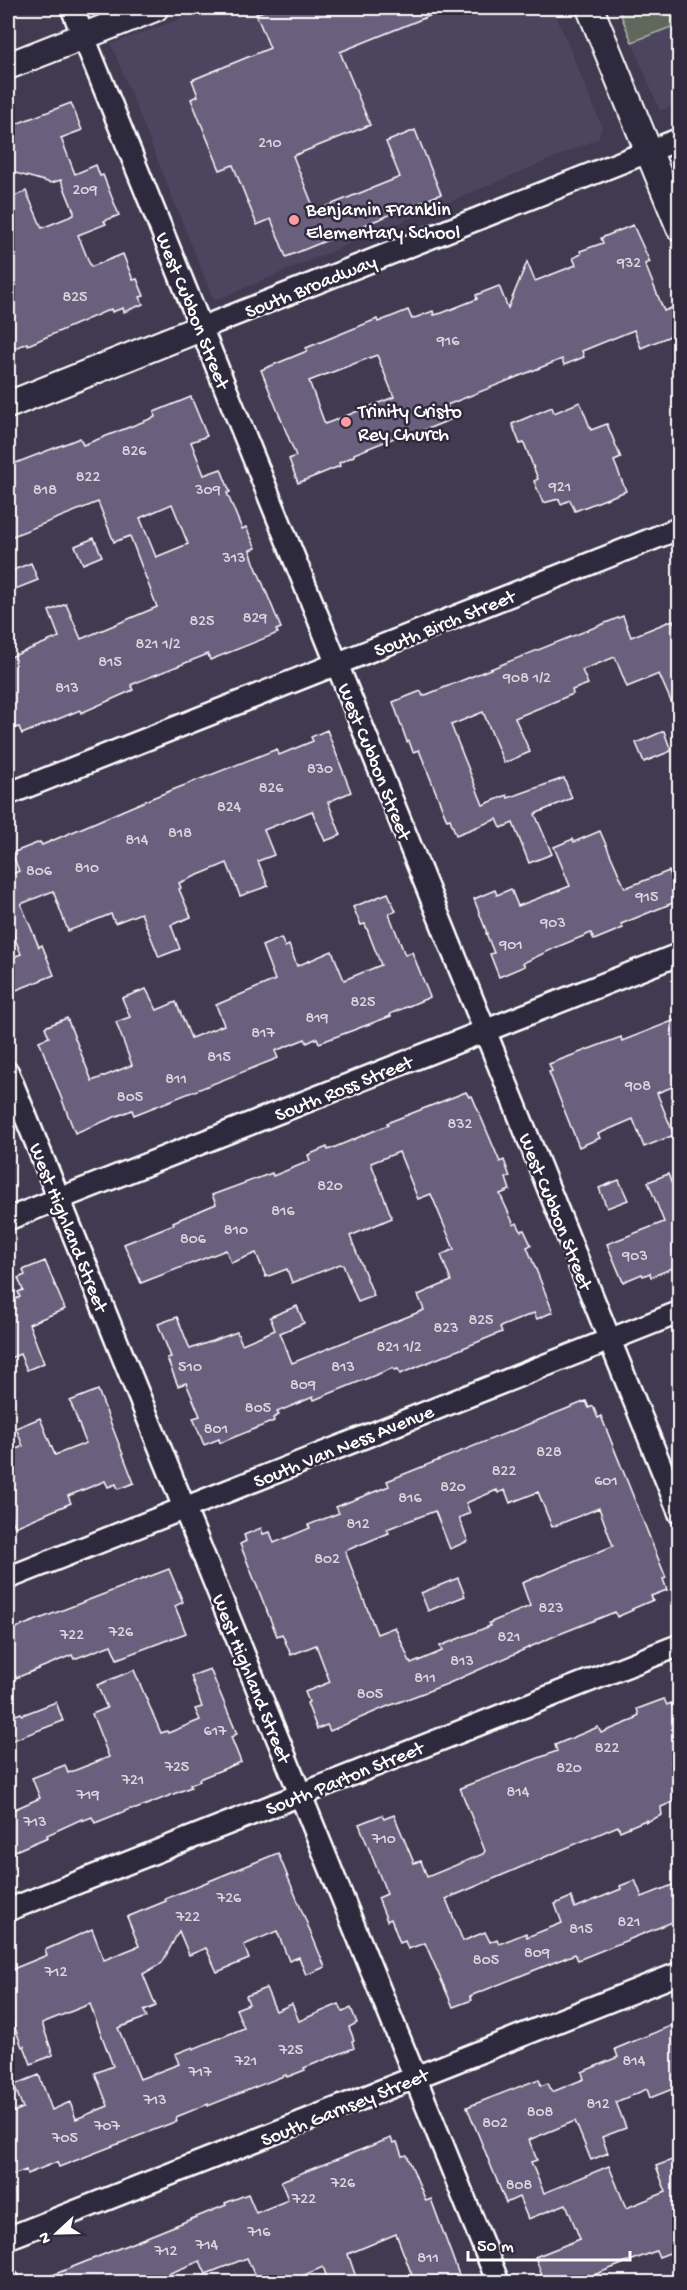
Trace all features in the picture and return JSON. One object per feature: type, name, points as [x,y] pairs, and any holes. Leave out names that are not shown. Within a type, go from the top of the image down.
[{"type":"street","name":"West Cubbon Street","points":[[72,8],[680,1514]]},
{"type":"street","points":[[8,66],[155,8]]},
{"type":"street","points":[[590,8],[680,228]]},
{"type":"street","name":"South Broadway","points":[[8,405],[680,140]]},
{"type":"street","name":"South Birch Street","points":[[8,794],[680,528]]},
{"type":"street","name":"South Ross Street","points":[[8,1219],[680,954]]},
{"type":"street","name":"West Highland Street","points":[[8,1073],[498,2283]]},
{"type":"street","name":"South Van Ness Avenue","points":[[8,1578],[680,1312]]},
{"type":"street","name":"South Parton Street","points":[[8,1910],[680,1645]]},
{"type":"street","name":"South Garnsey Street","points":[[8,2238],[680,1973]]},
{"type":"shaded area","name":"Benjamin Franklin Elementary School","points":[[210,8],[553,8],[602,127],[598,139],[214,301],[111,44]]},
{"type":"shaded area","points":[[618,8],[679,8],[679,103],[660,111]]},
{"type":"green space","points":[[618,8],[679,8],[679,24],[632,42]]},
{"type":"building","points":[[271,8],[449,8],[340,52],[370,125],[293,156],[315,211],[400,177],[386,142],[415,130],[441,194],[286,257],[271,219],[257,225],[233,165],[220,170],[191,99],[198,96],[192,80],[270,48],[256,14]]},
{"type":"building","points":[[71,103],[82,130],[61,138],[75,174],[96,165],[100,176],[103,175],[119,215],[104,221],[106,224],[78,235],[91,267],[123,254],[133,280],[137,279],[144,296],[140,297],[143,304],[124,312],[123,308],[112,312],[111,309],[28,345],[27,343],[8,351],[8,199],[26,191],[42,228],[74,215],[74,212],[61,180],[51,183],[8,171],[8,127]]},
{"type":"building","points":[[633,225],[650,262],[645,264],[664,311],[674,307],[680,321],[680,332],[641,348],[634,330],[582,351],[584,357],[564,365],[562,359],[447,405],[452,419],[410,436],[409,432],[354,454],[339,463],[340,466],[298,483],[289,459],[296,456],[261,370],[307,351],[306,348],[377,319],[378,322],[408,310],[412,319],[433,311],[434,315],[442,313],[477,299],[476,295],[499,286],[508,308],[527,262],[535,281],[576,265],[573,258],[581,254],[580,251],[603,243],[601,238]],"holes":[[[377,355],[394,397],[325,424],[309,381]]]},
{"type":"building","points":[[191,397],[207,436],[191,442],[204,475],[221,469],[230,492],[227,493],[242,529],[246,527],[256,548],[250,550],[281,628],[276,630],[278,633],[210,660],[208,654],[140,681],[131,685],[133,690],[81,713],[80,710],[22,734],[19,727],[15,728],[8,709],[8,658],[59,637],[49,611],[66,604],[81,639],[157,607],[130,536],[114,542],[98,502],[8,538],[8,466],[80,438],[83,445],[155,417],[154,412]],"holes":[[[172,504],[188,544],[156,557],[140,518]]]},
{"type":"building","points":[[580,402],[591,430],[607,424],[621,458],[614,461],[626,491],[575,511],[570,500],[561,504],[559,499],[543,503],[534,481],[538,479],[524,443],[520,444],[512,424],[552,407],[554,413]]},
{"type":"building","points":[[94,538],[102,556],[83,564],[75,546]]},
{"type":"building","points":[[31,563],[38,580],[8,592],[8,572]]},
{"type":"building","points":[[623,616],[631,637],[673,620],[680,636],[680,722],[659,674],[627,687],[615,657],[582,670],[588,684],[572,690],[573,694],[515,718],[530,752],[504,763],[483,712],[451,725],[483,805],[507,795],[508,798],[564,778],[572,798],[535,814],[552,854],[529,863],[513,823],[501,828],[497,819],[456,835],[450,819],[447,820],[419,750],[413,752],[409,741],[407,742],[393,702],[421,691],[423,696]]},
{"type":"building","points":[[327,730],[351,792],[328,802],[341,835],[325,841],[312,811],[264,830],[274,855],[258,861],[268,886],[240,896],[227,863],[179,883],[181,888],[179,889],[191,917],[171,925],[180,949],[159,957],[141,913],[115,923],[111,914],[68,931],[53,891],[21,904],[39,947],[42,945],[54,975],[14,991],[8,975],[8,959],[21,954],[8,921],[8,871],[10,875],[19,871],[12,853],[40,842],[42,845],[152,798],[277,749],[279,755],[313,741],[311,737]]},
{"type":"building","points":[[664,731],[671,751],[644,762],[636,743]]},
{"type":"building","points":[[600,831],[625,888],[669,871],[680,900],[621,924],[623,928],[594,940],[591,933],[557,947],[523,963],[525,966],[499,977],[490,954],[494,953],[474,899],[495,890],[497,895],[511,889],[518,906],[570,886],[554,847],[573,839],[574,842]]},
{"type":"building","points":[[388,893],[396,911],[389,914],[405,955],[412,952],[430,997],[390,1014],[391,1016],[319,1043],[317,1038],[307,1043],[305,1039],[275,1051],[278,1058],[134,1115],[132,1110],[75,1133],[39,1041],[49,1037],[45,1027],[67,1018],[92,1081],[132,1065],[116,1022],[130,1017],[122,998],[146,989],[157,1010],[176,1002],[191,1038],[224,1025],[216,1005],[275,980],[262,946],[281,938],[285,947],[289,945],[297,966],[332,951],[344,980],[381,965],[365,924],[361,925],[353,907]]},
{"type":"building","points":[[680,1018],[680,1084],[657,1093],[674,1135],[644,1147],[633,1119],[598,1134],[600,1138],[579,1147],[549,1072],[552,1071],[549,1064],[621,1037],[622,1041]]},
{"type":"building","points":[[466,1092],[469,1097],[472,1096],[500,1162],[504,1160],[510,1177],[506,1178],[510,1190],[500,1194],[514,1225],[517,1223],[521,1231],[524,1230],[531,1245],[527,1247],[553,1312],[537,1319],[534,1313],[500,1327],[502,1332],[400,1374],[398,1369],[393,1368],[314,1400],[313,1397],[277,1412],[279,1415],[273,1418],[274,1421],[220,1443],[219,1439],[204,1445],[193,1418],[200,1416],[186,1383],[178,1386],[167,1358],[171,1357],[158,1324],[177,1317],[190,1349],[237,1332],[242,1344],[275,1330],[270,1317],[297,1306],[304,1323],[280,1333],[292,1363],[424,1310],[418,1295],[451,1281],[441,1255],[454,1249],[431,1194],[418,1199],[399,1152],[371,1163],[392,1218],[350,1236],[374,1296],[358,1302],[343,1265],[340,1264],[292,1283],[287,1269],[266,1277],[256,1253],[231,1263],[226,1250],[141,1283],[124,1244],[216,1204],[212,1195],[272,1173],[273,1176],[310,1161],[308,1155],[327,1147],[328,1150],[388,1125],[387,1123]]},
{"type":"building","points":[[668,1174],[680,1204],[680,1265],[651,1277],[650,1273],[643,1276],[642,1274],[623,1282],[607,1244],[664,1222],[648,1182]]},
{"type":"building","points":[[619,1180],[628,1200],[607,1208],[599,1188]]},
{"type":"building","points":[[45,1261],[65,1309],[29,1324],[44,1363],[27,1370],[20,1354],[8,1359],[8,1302],[20,1297],[18,1292],[23,1290],[18,1278],[25,1275],[23,1270]]},
{"type":"building","points":[[98,1390],[134,1483],[118,1489],[116,1484],[108,1487],[105,1481],[68,1496],[71,1503],[15,1527],[8,1507],[8,1453],[23,1446],[16,1428],[40,1418],[55,1455],[86,1443],[70,1401]]},
{"type":"building","points":[[586,1401],[589,1408],[593,1406],[598,1418],[601,1416],[666,1578],[663,1579],[667,1590],[651,1596],[653,1600],[617,1617],[615,1612],[557,1635],[447,1684],[330,1731],[327,1725],[317,1729],[305,1692],[330,1682],[316,1645],[291,1655],[282,1634],[277,1636],[240,1544],[246,1541],[244,1535],[261,1528],[263,1534],[270,1532],[274,1543],[310,1528],[308,1525],[339,1513],[336,1507],[389,1486],[387,1481]],"holes":[[[497,1490],[498,1493],[505,1490],[510,1503],[538,1492],[552,1527],[599,1508],[613,1546],[522,1583],[530,1606],[489,1623],[490,1626],[440,1646],[442,1651],[411,1664],[395,1627],[377,1634],[345,1551],[389,1533],[387,1529],[435,1511],[450,1549],[468,1541],[459,1518],[470,1513],[466,1503]]]},
{"type":"building","points":[[169,1569],[183,1602],[175,1606],[186,1633],[117,1659],[111,1645],[74,1659],[72,1655],[16,1678],[8,1660],[8,1631]]},
{"type":"building","points":[[458,1578],[465,1596],[428,1611],[421,1593]]},
{"type":"building","points":[[210,1669],[237,1734],[231,1737],[241,1762],[199,1779],[200,1781],[190,1785],[191,1787],[136,1809],[130,1809],[95,1823],[92,1817],[82,1821],[82,1819],[8,1854],[8,1812],[40,1798],[32,1778],[65,1765],[68,1773],[109,1757],[92,1714],[107,1708],[97,1685],[134,1670],[161,1733],[167,1731],[168,1733],[200,1720],[195,1709],[202,1707],[191,1676]]},
{"type":"building","points":[[664,1699],[667,1705],[671,1703],[680,1725],[680,1759],[671,1763],[680,1783],[680,1799],[661,1807],[662,1815],[646,1822],[646,1820],[620,1831],[618,1826],[446,1899],[463,1941],[485,1932],[490,1942],[497,1939],[499,1944],[526,1933],[527,1937],[562,1923],[555,1904],[571,1897],[575,1908],[621,1889],[620,1886],[635,1880],[642,1897],[680,1882],[680,1919],[578,1960],[575,1954],[470,1996],[472,2000],[453,2007],[425,1943],[408,1949],[405,1941],[400,1943],[391,1919],[387,1921],[378,1898],[387,1894],[359,1824],[382,1815],[384,1819],[394,1815],[414,1863],[421,1861],[427,1877],[483,1854],[485,1851],[460,1788],[557,1751],[555,1745],[598,1727],[601,1733],[636,1719],[635,1717],[639,1715],[637,1709]]},
{"type":"building","points":[[56,1702],[63,1721],[8,1742],[8,1718]]},
{"type":"building","points":[[278,1853],[325,1967],[306,1975],[299,1957],[289,1961],[277,1931],[244,1945],[249,1959],[217,1972],[206,1948],[189,1955],[179,1931],[162,1963],[143,1974],[156,2006],[144,2011],[147,2017],[118,2028],[140,2079],[179,2064],[175,2054],[244,2028],[236,2009],[249,2004],[246,1996],[266,1988],[276,2011],[292,2004],[299,2021],[339,2004],[343,2012],[351,2008],[357,2023],[349,2027],[354,2040],[352,2041],[354,2048],[287,2077],[286,2075],[208,2106],[208,2104],[176,2117],[177,2121],[59,2167],[57,2162],[27,2174],[26,2170],[8,2177],[8,2114],[23,2108],[14,2085],[39,2075],[52,2110],[70,2102],[76,2119],[108,2106],[95,2073],[113,2066],[90,2004],[42,2023],[53,2055],[31,2064],[8,2009],[8,1971],[47,1955],[45,1950],[92,1929],[104,1960],[139,1946],[127,1917]]},
{"type":"building","points":[[680,2022],[680,2086],[650,2098],[647,2089],[616,2102],[626,2128],[602,2137],[608,2153],[591,2160],[575,2121],[529,2140],[537,2160],[531,2162],[544,2193],[609,2166],[626,2208],[666,2192],[656,2166],[680,2157],[680,2249],[659,2257],[656,2251],[573,2283],[545,2283],[535,2257],[580,2239],[566,2204],[528,2219],[519,2197],[506,2203],[467,2107],[539,2079],[541,2086],[548,2083],[552,2092],[584,2079],[582,2072],[618,2057],[615,2049]]},
{"type":"building","points":[[391,2138],[393,2143],[397,2142],[402,2156],[407,2155],[426,2201],[431,2199],[462,2283],[415,2283],[396,2234],[348,2254],[358,2283],[329,2283],[323,2267],[286,2283],[258,2283],[247,2258],[206,2274],[200,2261],[146,2283],[33,2283],[248,2194],[256,2213],[288,2200],[281,2181]]},
{"type":"place","name":"Benjamin Franklin Elementary School","points":[[294,220]]},
{"type":"place","name":"Trinity Cristo Rey Church","points":[[346,422]]}]
